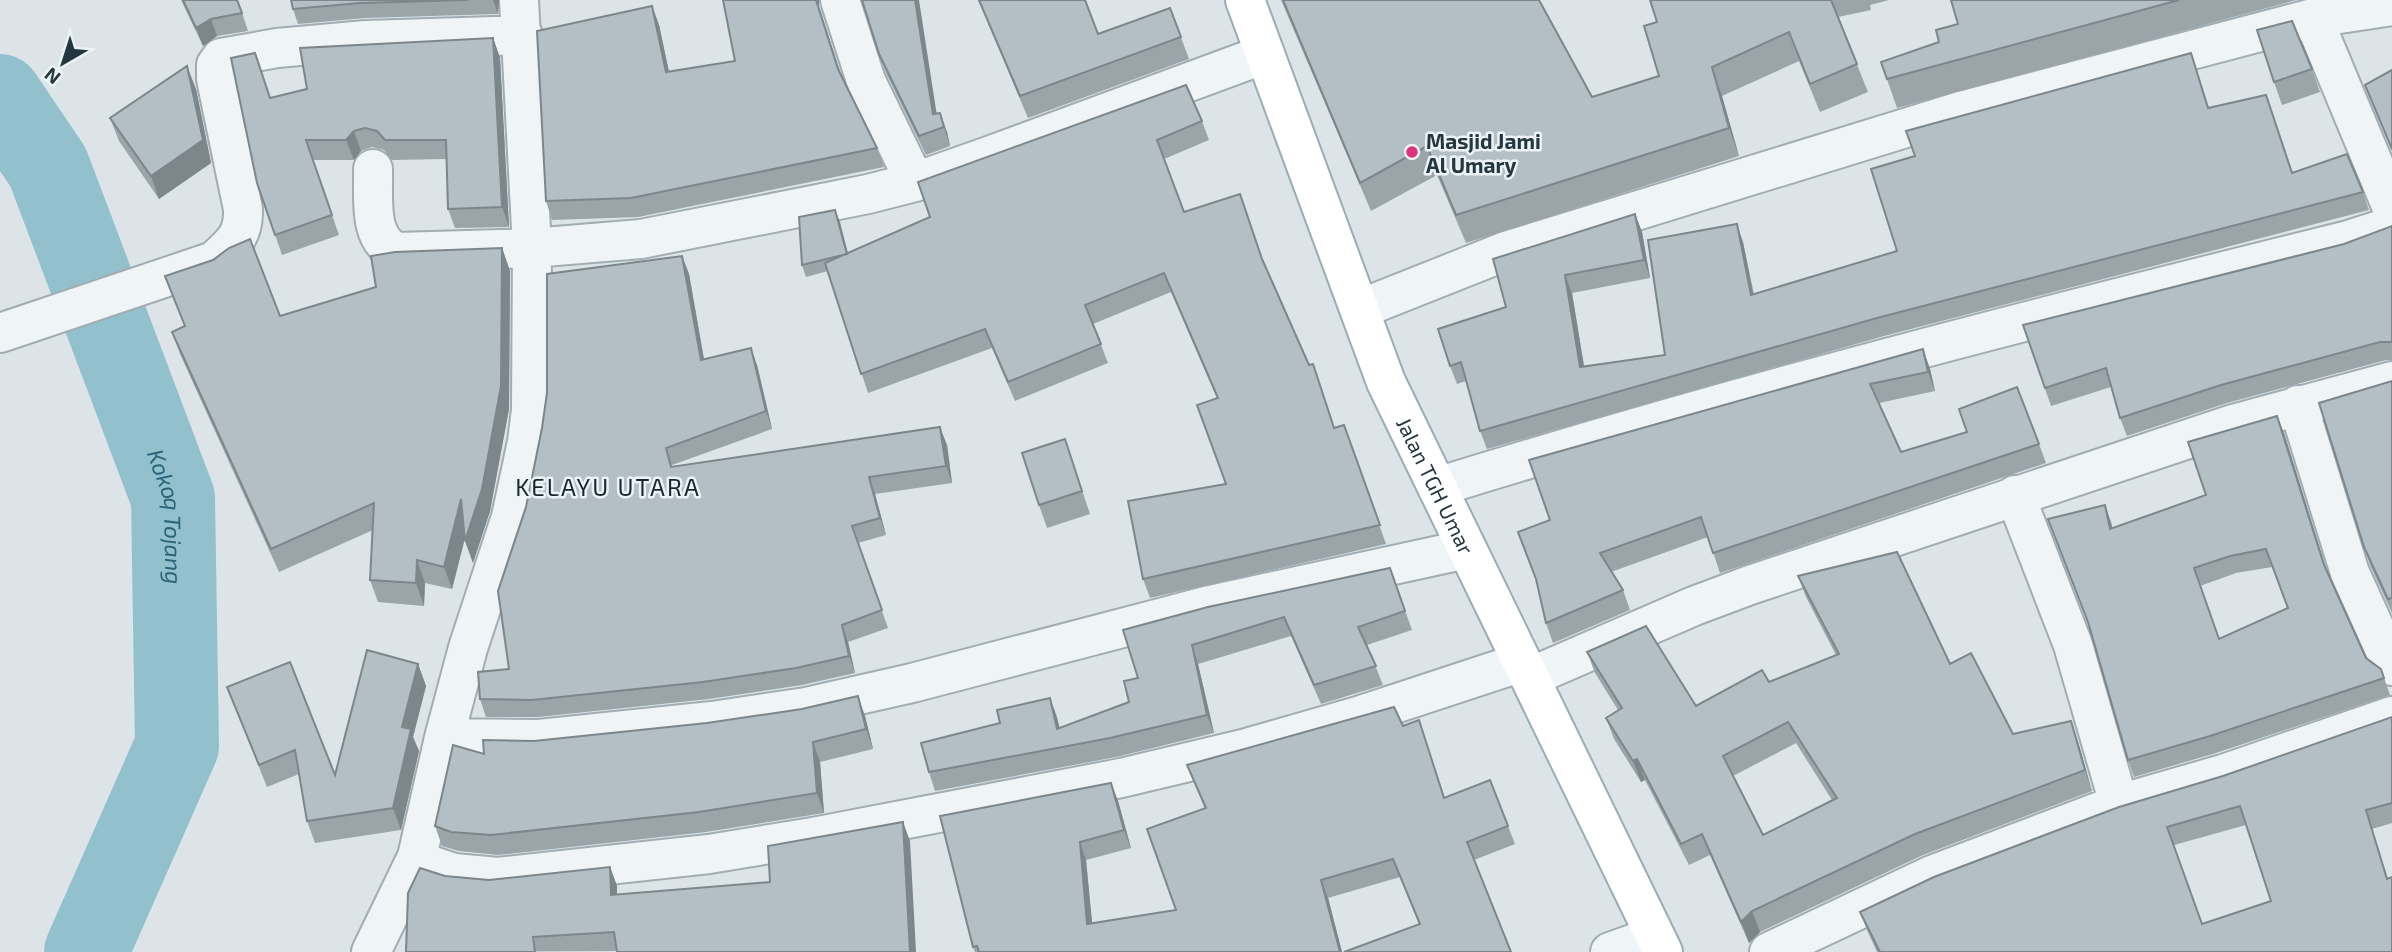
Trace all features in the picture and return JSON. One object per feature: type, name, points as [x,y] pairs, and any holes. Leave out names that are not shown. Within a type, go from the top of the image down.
[{"type":"main road","name":"Jalan TGH Umar","points":[[1245,0],[1386,382],[1660,944]]},
{"type":"street","points":[[840,0],[866,81],[915,183]]},
{"type":"street","points":[[1360,309],[1506,251],[1964,110],[2313,18],[2392,6]]},
{"type":"street","points":[[0,333],[214,261],[238,241],[243,225],[243,209],[216,79],[216,65],[221,58],[277,48],[366,40],[521,17],[532,248],[531,410],[521,475],[444,738],[417,857],[370,952]]},
{"type":"street","points":[[2313,18],[2392,208]]},
{"type":"street","points":[[373,169],[374,220],[379,240],[396,252],[532,248],[640,239],[915,183],[1265,54]]},
{"type":"street","points":[[1437,487],[1671,417],[1928,346],[2345,241],[2392,226]]},
{"type":"street","points":[[417,857],[427,864],[454,873],[498,877],[696,855],[813,838],[1121,778],[1243,749],[1526,670],[1694,606],[2015,495],[2298,405],[2392,381]]},
{"type":"street","points":[[2298,405],[2350,573],[2392,666]]},
{"type":"street","points":[[2015,495],[2073,645],[2119,804]]},
{"type":"street","points":[[444,738],[539,739],[712,721],[806,707],[912,683],[1209,605],[1467,550]]},
{"type":"street","points":[[1769,952],[1932,875],[2119,804],[2223,774],[2392,716]]},
{"type":"street","points":[[1610,952],[1660,944]]},
{"type":"building","points":[[183,0],[237,0],[242,13],[211,19],[196,28]]},
{"type":"building","points":[[291,0],[468,0],[360,3],[293,9]]},
{"type":"building","points":[[723,0],[816,0],[838,69],[877,148],[631,198],[546,201],[537,31],[652,6],[666,72],[735,61]]},
{"type":"building","points":[[862,0],[915,0],[933,114],[940,113],[944,127],[919,136],[879,54]]},
{"type":"building","points":[[979,0],[1085,0],[1098,34],[1170,8],[1181,37],[1020,96]]},
{"type":"building","points":[[1283,0],[1539,0],[1592,97],[1659,76],[1644,26],[1657,22],[1650,0],[1831,0],[1857,64],[1810,84],[1789,32],[1712,67],[1729,128],[1456,215],[1427,146],[1360,183]]},
{"type":"building","points":[[1951,0],[2179,0],[1887,79],[1881,62],[1939,42],[1936,30],[1958,24]]},
{"type":"building","points":[[2292,21],[2312,69],[2274,82],[2257,30]]},
{"type":"building","points":[[493,38],[502,207],[448,209],[446,140],[385,140],[377,131],[365,128],[354,131],[346,140],[306,140],[332,215],[275,235],[257,183],[231,58],[255,53],[270,98],[307,89],[300,48]]},
{"type":"building","points":[[2191,53],[2208,108],[2266,95],[2292,173],[2347,154],[2363,192],[1877,318],[1480,431],[1461,362],[1450,366],[1438,329],[1506,307],[1493,259],[1635,214],[1644,260],[1565,275],[1580,367],[1665,355],[1648,240],[1737,224],[1751,295],[1897,251],[1871,169],[1915,156],[1906,131]]},
{"type":"building","points":[[187,66],[203,140],[151,176],[110,118]]},
{"type":"building","points":[[2392,70],[2392,149],[2365,85]]},
{"type":"building","points":[[1186,85],[1202,121],[1157,140],[1184,212],[1240,194],[1262,259],[1309,365],[1313,364],[1334,428],[1344,425],[1380,525],[1143,579],[1128,501],[1226,484],[1197,405],[1218,398],[1164,273],[1085,305],[1101,344],[1008,382],[985,329],[861,374],[825,263],[930,217],[918,182]]},
{"type":"building","points":[[835,210],[847,254],[802,265],[799,217]]},
{"type":"building","points":[[2392,226],[2392,342],[2380,342],[2221,385],[2120,418],[2106,368],[2045,388],[2023,325],[2344,244]]},
{"type":"building","points":[[250,239],[280,316],[376,287],[371,256],[395,252],[502,248],[501,386],[482,489],[465,541],[461,499],[444,567],[417,560],[416,583],[370,580],[374,503],[271,549],[172,332],[185,326],[165,276],[213,260],[229,248]]},
{"type":"building","points":[[682,256],[701,360],[751,348],[766,411],[666,448],[671,467],[940,427],[946,466],[869,477],[880,518],[852,526],[882,610],[842,625],[849,656],[796,668],[703,682],[532,700],[480,699],[478,672],[509,669],[498,591],[526,507],[542,428],[547,393],[547,274]]},
{"type":"building","points":[[1923,349],[1928,372],[1870,384],[1901,452],[1967,432],[1959,409],[2017,387],[2039,444],[1713,553],[1701,517],[1600,553],[1623,590],[1546,623],[1536,579],[1518,532],[1550,520],[1529,460]]},
{"type":"building","points":[[2392,381],[2392,598],[2388,599],[2364,547],[2319,403]]},
{"type":"building","points":[[2277,416],[2324,565],[2366,658],[2381,669],[2384,678],[2210,736],[2128,760],[2088,622],[2048,519],[2105,505],[2110,529],[2206,495],[2188,442]],"holes":[[[2266,549],[2288,608],[2219,639],[2194,568],[2230,556]]]},
{"type":"building","points":[[1065,439],[1082,491],[1039,505],[1022,453]]},
{"type":"building","points":[[1897,552],[1950,664],[1971,653],[2013,734],[2071,721],[2085,770],[1915,834],[1752,911],[1741,922],[1702,834],[1681,844],[1637,759],[1633,761],[1606,718],[1622,708],[1587,652],[1646,626],[1696,706],[1762,670],[1769,682],[1839,654],[1798,576]],"holes":[[[1788,722],[1837,798],[1763,835],[1723,756]]]},
{"type":"building","points":[[1390,568],[1405,611],[1358,627],[1376,666],[1314,685],[1284,617],[1192,645],[1207,715],[1110,738],[929,772],[921,743],[1000,723],[997,710],[1050,698],[1057,729],[1129,702],[1124,681],[1138,678],[1123,630],[1208,607]]},
{"type":"building","points":[[367,650],[418,664],[402,727],[411,729],[393,808],[307,821],[295,750],[259,765],[227,687],[290,662],[335,775]]},
{"type":"building","points":[[858,696],[866,729],[813,742],[817,793],[699,812],[491,835],[451,832],[435,826],[453,745],[484,754],[483,740],[534,741],[707,723],[802,709]]},
{"type":"building","points":[[1394,707],[1403,726],[1419,720],[1444,798],[1490,780],[1508,826],[1467,842],[1511,952],[1344,952],[1420,924],[1393,859],[1321,880],[1340,952],[979,952],[977,946],[973,947],[940,816],[1111,783],[1124,830],[1080,842],[1087,924],[1176,910],[1147,829],[1206,808],[1187,765]]},
{"type":"building","points":[[2392,717],[2392,803],[2366,810],[2387,879],[2392,877],[2392,952],[1880,952],[1860,912],[1934,877],[2119,807],[2223,776]],"holes":[[[2240,806],[2271,901],[2202,924],[2167,827]]]},
{"type":"building","points":[[903,822],[910,952],[617,952],[614,932],[533,937],[535,952],[406,952],[408,893],[420,868],[445,876],[489,880],[610,867],[611,895],[770,882],[768,846]]},
{"type":"waterway","name":"Kokoq Tojang","points":[[0,96],[48,167],[173,498],[177,746],[86,952]]},
{"type":"place","name":"Masjid Jami Al Umary","points":[[1412,152]]},
{"type":"district","name":"KELAYU UTARA","points":[[608,486]]}]
